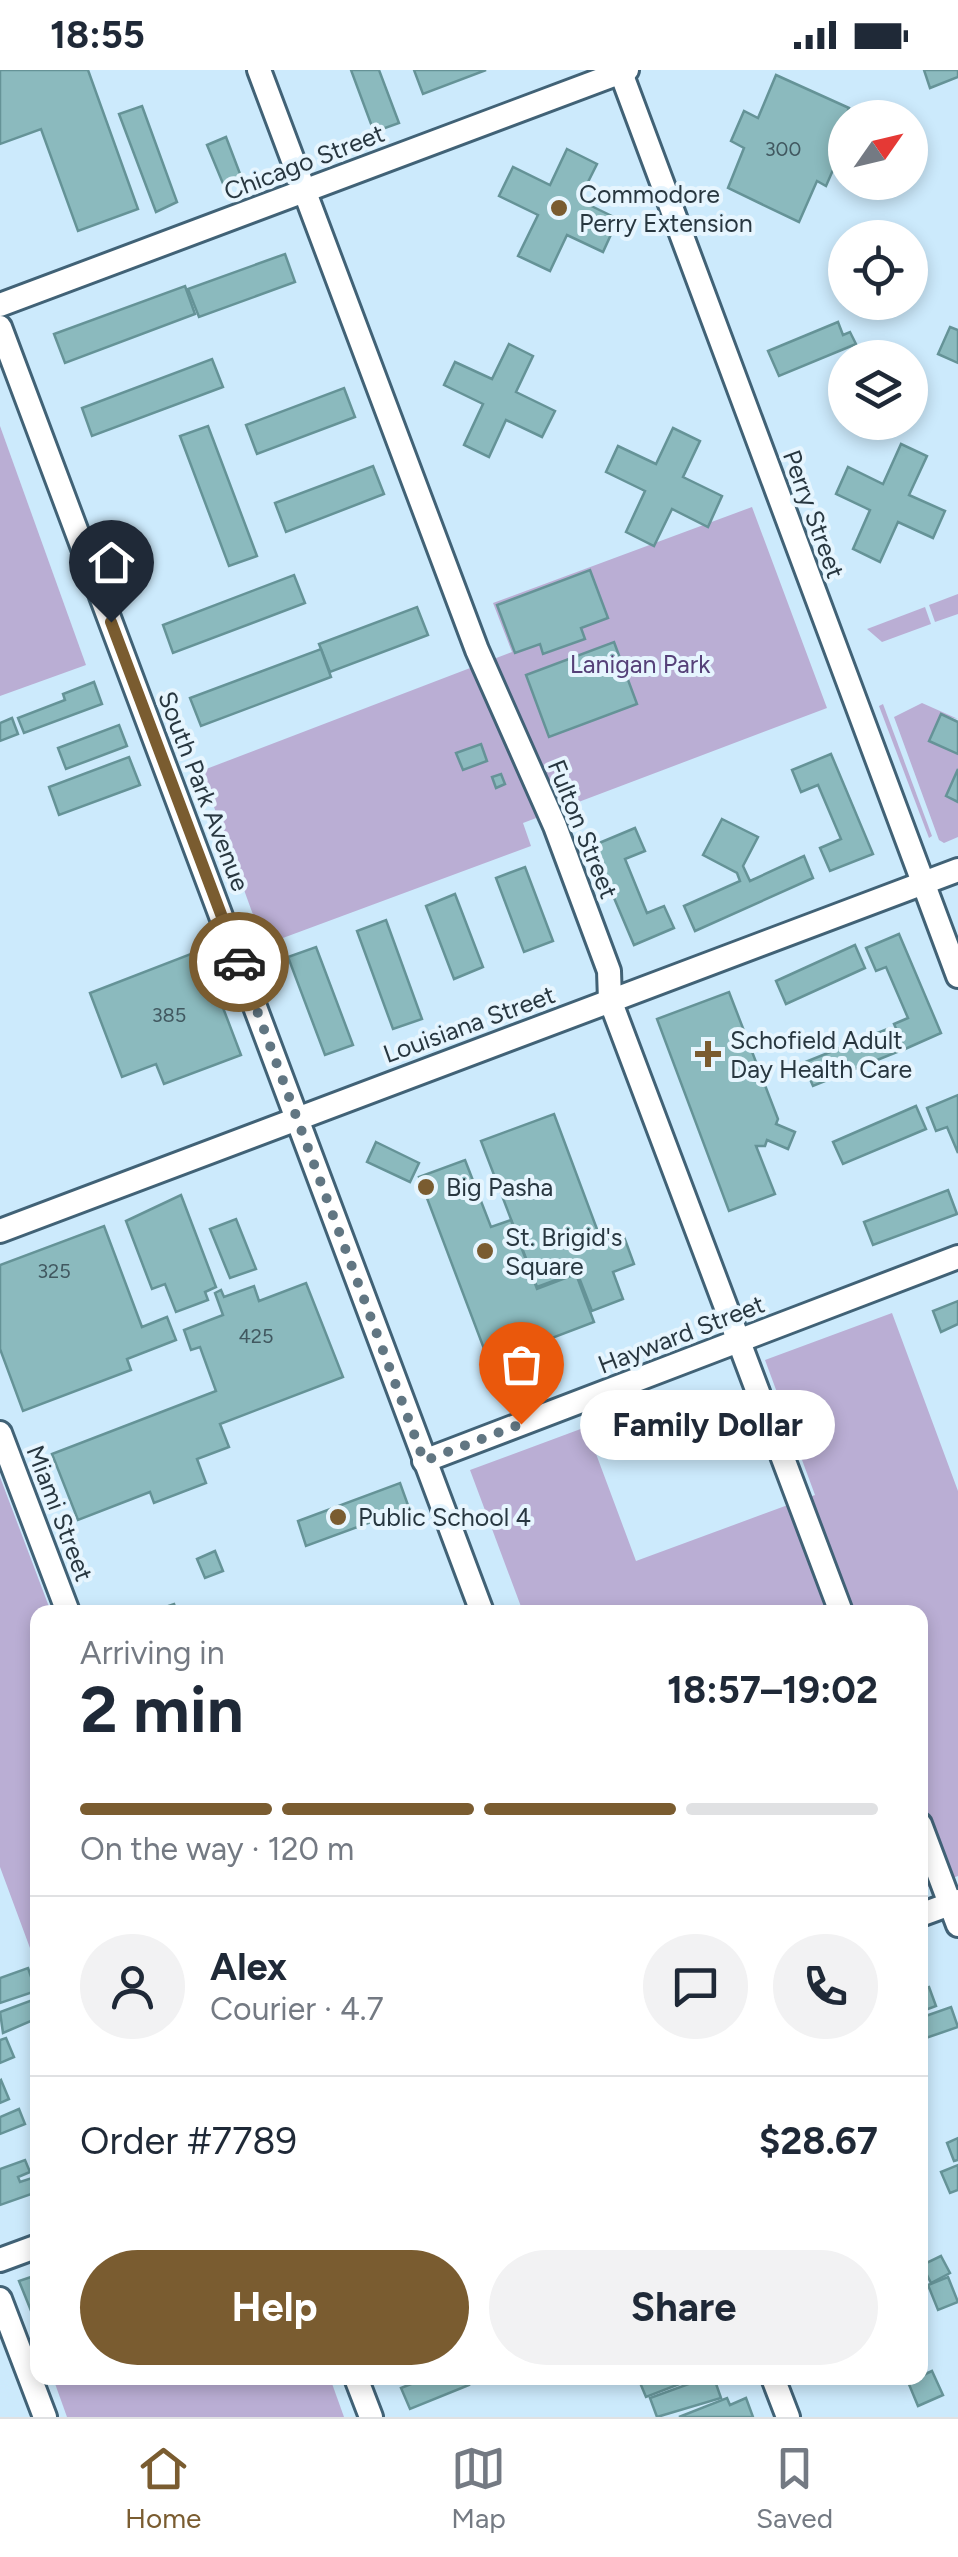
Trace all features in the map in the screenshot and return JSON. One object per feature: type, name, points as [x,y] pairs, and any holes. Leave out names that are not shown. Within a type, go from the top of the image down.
[{"type":"street","name":"Fulton Street","points":[[258,70],[477,650],[554,826],[608,971],[610,1000],[837,1605]]},
{"type":"street","name":"Chicago Street","points":[[0,306],[623,71]]},
{"type":"street","name":"Perry Street","points":[[623,71],[958,976]]},
{"type":"street","name":"South Park Avenue","points":[[0,327],[479,1605]]},
{"type":"street","name":"Louisiana Street","points":[[0,1231],[958,870]]},
{"type":"street","name":"Hayward Street","points":[[424,1461],[958,1257]]},
{"type":"street","name":"Miami Street","points":[[0,1432],[65,1605]]},
{"type":"street","points":[[928,1844],[955,1910],[928,1914]]},
{"type":"street","points":[[0,2260],[30,2249]]},
{"type":"street","points":[[0,2299],[30,2378]]},
{"type":"street","points":[[33,2385],[45,2417]]},
{"type":"street","points":[[359,2385],[371,2417]]},
{"type":"street","points":[[776,2385],[788,2417]]},
{"type":"green space","points":[[0,426],[86,665],[0,696]]},
{"type":"green space","name":"Lanigan Park","points":[[752,507],[827,708],[523,823],[531,846],[264,945],[201,771],[512,652],[493,603]]},
{"type":"green space","points":[[958,594],[958,614],[935,622],[929,605]]},
{"type":"green space","points":[[925,607],[931,624],[882,642],[867,629]]},
{"type":"green space","points":[[922,703],[958,719],[941,715],[929,740],[958,754],[958,769],[946,796],[958,802],[958,837],[944,843],[939,840],[894,717]]},
{"type":"green space","points":[[883,704],[932,836],[929,838],[879,706]]},
{"type":"green space","points":[[892,1313],[958,1491],[958,1876],[928,1887],[928,1605],[520,1605],[470,1470],[586,1427],[636,1561],[815,1495],[765,1360]]},
{"type":"green space","points":[[0,1477],[48,1605],[30,1605],[30,1948],[0,1867]]},
{"type":"green space","points":[[56,2385],[333,2385],[344,2417],[67,2417]]},
{"type":"building","points":[[0,70],[88,70],[138,209],[78,231],[41,129],[0,144]]},
{"type":"building","points":[[351,70],[379,70],[399,123],[374,132]]},
{"type":"building","points":[[414,70],[486,70],[423,94]]},
{"type":"building","points":[[924,70],[958,70],[958,77],[930,88]]},
{"type":"building","points":[[776,75],[831,100],[828,100],[828,181],[826,186],[817,181],[799,222],[728,188],[744,148],[731,141],[744,111],[758,118]]},
{"type":"building","points":[[142,106],[177,202],[156,212],[119,114]]},
{"type":"building","points":[[226,137],[242,179],[224,186],[207,145]]},
{"type":"building","name":"Commodore Perry Extension","points":[[567,149],[597,164],[579,200],[618,219],[603,252],[567,235],[550,271],[518,256],[538,215],[499,196],[513,167],[550,185]]},
{"type":"building","points":[[285,254],[295,282],[199,317],[188,289]]},
{"type":"building","points":[[185,286],[195,314],[65,363],[54,334]]},
{"type":"building","points":[[838,322],[843,335],[850,332],[854,340],[828,340],[828,356],[779,376],[768,351]]},
{"type":"building","points":[[950,327],[958,330],[958,363],[938,354]]},
{"type":"building","points":[[509,344],[533,356],[516,392],[555,411],[542,437],[506,420],[489,457],[464,445],[483,404],[444,385],[455,362],[492,379]]},
{"type":"building","points":[[212,359],[223,387],[92,436],[82,408]]},
{"type":"building","points":[[344,388],[355,417],[257,454],[246,425]]},
{"type":"building","points":[[208,426],[257,556],[229,566],[180,436]]},
{"type":"building","points":[[673,428],[700,441],[683,477],[722,496],[708,527],[672,509],[654,546],[626,532],[645,491],[606,472],[618,446],[656,464]]},
{"type":"building","points":[[901,444],[927,456],[909,495],[945,511],[933,538],[898,522],[880,562],[853,549],[870,510],[836,494],[848,467],[883,484]]},
{"type":"building","points":[[373,466],[384,494],[286,532],[275,503]]},
{"type":"building","points":[[590,570],[608,618],[581,628],[585,639],[543,654],[540,644],[515,653],[497,605]]},
{"type":"building","points":[[294,575],[305,603],[173,653],[163,625]]},
{"type":"building","points":[[417,607],[428,635],[330,672],[319,644]]},
{"type":"building","points":[[614,642],[637,704],[549,737],[526,675]]},
{"type":"building","points":[[321,649],[331,677],[201,726],[190,698]]},
{"type":"building","points":[[94,682],[102,704],[24,733],[18,718],[65,700],[63,694]]},
{"type":"building","points":[[941,714],[958,722],[958,754],[929,741]]},
{"type":"building","points":[[12,718],[18,734],[0,741],[0,723]]},
{"type":"building","points":[[119,725],[127,746],[66,769],[58,748]]},
{"type":"building","points":[[481,744],[487,761],[463,770],[456,753]]},
{"type":"building","points":[[831,754],[873,854],[830,871],[820,848],[841,839],[818,785],[801,792],[792,770]]},
{"type":"building","points":[[129,757],[140,785],[59,815],[49,787]]},
{"type":"building","points":[[958,769],[958,802],[946,796]]},
{"type":"building","points":[[501,774],[505,784],[496,788],[492,777]]},
{"type":"building","points":[[722,819],[758,837],[743,866],[750,881],[804,856],[813,878],[695,931],[684,906],[740,881],[737,873],[703,855]]},
{"type":"building","points":[[635,828],[645,851],[625,859],[647,913],[664,906],[674,928],[634,945],[592,846]]},
{"type":"building","points":[[525,867],[553,941],[524,952],[496,878]]},
{"type":"building","points":[[455,894],[483,967],[454,979],[426,906]]},
{"type":"building","points":[[386,920],[422,1019],[393,1029],[357,931]]},
{"type":"building","points":[[899,934],[941,1033],[905,1049],[894,1024],[908,1018],[886,967],[876,971],[866,948]]},
{"type":"building","points":[[855,945],[865,968],[786,1004],[776,981]]},
{"type":"building","points":[[316,947],[353,1045],[325,1055],[288,957]]},
{"type":"building","points":[[201,950],[241,1055],[164,1084],[156,1064],[122,1077],[90,993]]},
{"type":"building","points":[[729,992],[778,1119],[776,1124],[795,1132],[788,1149],[767,1140],[765,1146],[756,1146],[775,1194],[729,1211],[657,1019]]},
{"type":"building","points":[[887,1029],[897,1052],[813,1086],[803,1063]]},
{"type":"building","points":[[958,1095],[958,1153],[947,1127],[936,1131],[927,1108]]},
{"type":"building","points":[[916,1106],[926,1129],[843,1164],[833,1142]]},
{"type":"building","points":[[554,1114],[601,1240],[623,1234],[634,1264],[613,1272],[623,1299],[592,1311],[577,1272],[537,1287],[481,1141]]},
{"type":"building","points":[[376,1142],[419,1163],[410,1182],[367,1162]]},
{"type":"building","name":"St. Brigid's Square","points":[[465,1160],[491,1227],[511,1220],[537,1289],[576,1274],[594,1322],[489,1362],[419,1177]]},
{"type":"building","points":[[948,1190],[957,1214],[873,1245],[864,1222]]},
{"type":"building","points":[[181,1195],[216,1287],[205,1292],[208,1300],[176,1312],[165,1284],[152,1289],[126,1221]]},
{"type":"building","points":[[236,1219],[256,1269],[230,1278],[210,1229]]},
{"type":"building","points":[[104,1226],[142,1327],[167,1317],[176,1340],[127,1359],[131,1370],[23,1411],[0,1349],[0,1265]]},
{"type":"building","points":[[306,1283],[343,1377],[220,1424],[229,1447],[197,1459],[206,1483],[154,1503],[150,1492],[78,1520],[52,1454],[216,1391],[200,1347],[191,1350],[184,1330],[223,1315],[215,1293],[221,1290],[224,1297],[254,1286],[259,1301]]},
{"type":"building","points":[[958,1301],[958,1324],[941,1332],[933,1311]]},
{"type":"building","points":[[400,1483],[409,1508],[306,1546],[298,1521]]},
{"type":"building","points":[[215,1551],[223,1571],[205,1578],[197,1559]]},
{"type":"building","points":[[28,1968],[30,1993],[0,2003],[0,1978]]},
{"type":"building","points":[[928,1987],[936,2006],[928,2009]]},
{"type":"building","points":[[30,2001],[30,2021],[3,2033],[0,2012]]},
{"type":"building","points":[[951,2007],[958,2027],[928,2037],[928,2015]]},
{"type":"building","points":[[6,2038],[14,2057],[0,2063],[0,2040]]},
{"type":"building","points":[[0,2081],[9,2099],[0,2103]]},
{"type":"building","points":[[19,2109],[25,2124],[0,2134],[0,2117]]},
{"type":"building","points":[[958,2138],[958,2160],[954,2161],[947,2143]]},
{"type":"building","points":[[25,2160],[30,2172],[18,2177],[20,2182],[30,2179],[30,2194],[0,2205],[0,2169]]},
{"type":"building","points":[[958,2165],[958,2190],[950,2193],[941,2172]]},
{"type":"building","points":[[941,2256],[950,2273],[931,2283],[928,2262]]},
{"type":"building","points":[[30,2277],[30,2308],[19,2281]]},
{"type":"building","points":[[948,2277],[958,2302],[938,2310],[928,2285]]},
{"type":"building","points":[[932,2371],[943,2395],[918,2406],[909,2385],[928,2385],[928,2373]]},
{"type":"building","points":[[408,2385],[469,2385],[410,2409],[401,2388]]},
{"type":"building","points":[[641,2385],[677,2385],[646,2397]]},
{"type":"building","points":[[686,2385],[716,2385],[721,2398],[657,2417],[650,2398]]},
{"type":"building","points":[[727,2398],[730,2405],[746,2398],[753,2417],[679,2417]]},
{"type":"way so far","points":[[239,962],[424,1461],[521,1424]]},
{"type":"place","name":"Commodore Perry Extension","points":[[559,208]]},
{"type":"place","name":"Schofield Adult Day Health Care","points":[[708,1054]]},
{"type":"place","name":"Big Pasha","points":[[426,1187]]},
{"type":"place","name":"St. Brigid's Square","points":[[485,1251]]},
{"type":"place","name":"Family Dollar","points":[[521,1424]]},
{"type":"place","name":"Public School 4","points":[[338,1517]]},
{"type":"route","points":[[111,622],[239,962]]}]
